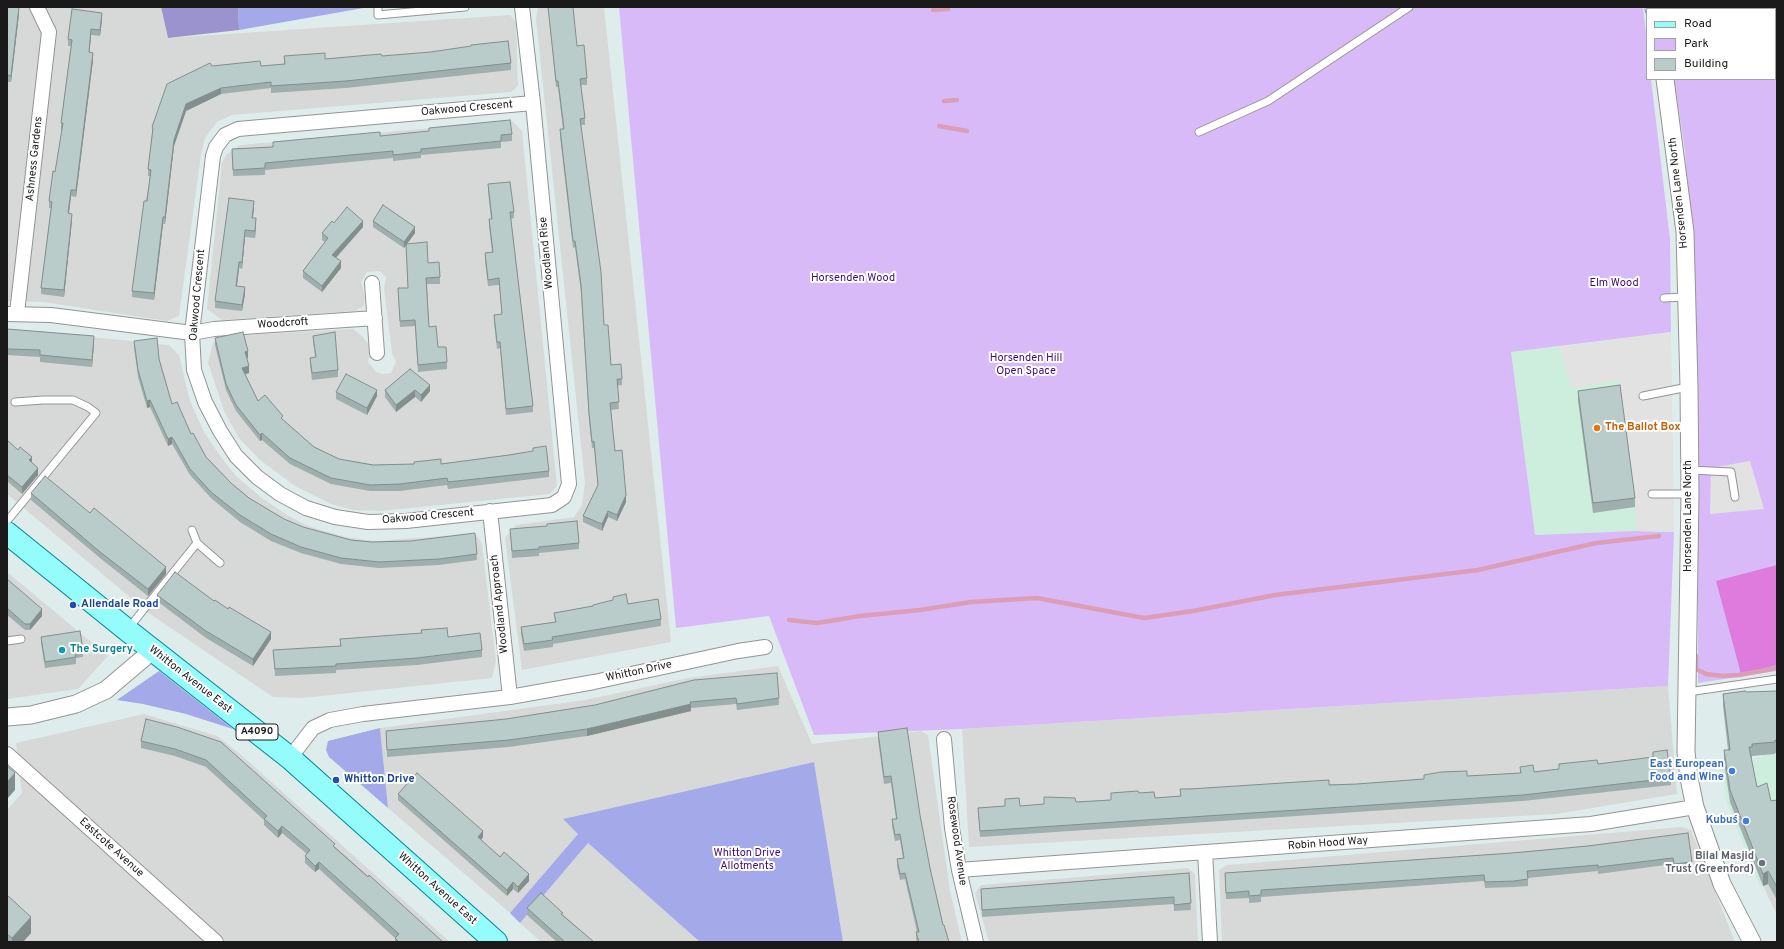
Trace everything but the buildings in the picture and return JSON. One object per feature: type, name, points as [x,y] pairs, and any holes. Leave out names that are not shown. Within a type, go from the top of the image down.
[{"type":"main road","name":"Whitton Avenue East","points":[[7,533],[152,650],[290,758],[496,942]]},
{"type":"street","name":"Ashness Gardens","points":[[37,7],[49,32],[12,314],[51,315],[192,333]]},
{"type":"street","name":"Woodland Rise","points":[[522,7],[533,103],[569,484],[564,497]]},
{"type":"street","name":"Horsenden Lane North","points":[[1665,80],[1685,232],[1690,494],[1686,752],[1689,778],[1695,807],[1722,884],[1752,942]]},
{"type":"street","name":"Oakwood Crescent","points":[[533,103],[238,129],[225,135],[216,147],[213,156],[192,333],[194,370],[205,402],[220,431],[236,456],[257,477],[280,494],[306,508],[335,517],[368,522],[406,521],[552,505],[564,497]]},
{"type":"street","points":[[372,283],[377,353]]},
{"type":"street","name":"Woodcroft","points":[[192,333],[214,329],[375,318]]},
{"type":"street","name":"Woodland Approach","points":[[490,511],[510,697]]},
{"type":"street","name":"Whitton Drive","points":[[290,758],[313,728],[330,720],[364,714],[510,697],[594,682],[738,651],[765,647]]},
{"type":"street","points":[[7,717],[32,715],[82,702],[106,690],[152,650]]},
{"type":"street","name":"Rosewood Avenue","points":[[944,739],[952,828],[959,870],[976,942]]},
{"type":"street","name":"Eastcote Avenue","points":[[7,754],[216,942]]},
{"type":"street","name":"Robin Hood Way","points":[[959,870],[1450,836],[1591,824],[1695,807]]},
{"type":"street","points":[[1205,852],[1210,942]]},
{"type":"lane","points":[[378,7],[378,16],[465,7]]},
{"type":"lane","points":[[1199,132],[1268,101],[1409,7]]},
{"type":"lane","points":[[1664,298],[1686,297]]},
{"type":"lane","points":[[1643,396],[1689,387]]},
{"type":"lane","points":[[7,521],[96,413],[88,407],[73,400],[15,402]]},
{"type":"lane","points":[[1689,470],[1731,472],[1736,497]]},
{"type":"lane","points":[[1652,494],[1690,494]]},
{"type":"lane","points":[[192,530],[197,543],[220,563]]},
{"type":"lane","points":[[127,630],[197,543]]},
{"type":"lane","points":[[7,641],[21,639]]},
{"type":"lane","points":[[1688,692],[1777,679]]},
{"type":"shaded area","points":[[7,7],[161,7],[168,38],[510,15],[516,22],[518,86],[511,92],[232,115],[217,122],[205,138],[201,155],[179,316],[167,321],[43,302],[7,301]]},
{"type":"shaded area","points":[[161,7],[238,7],[239,30],[168,38]]},
{"type":"shaded area","points":[[604,7],[671,642],[522,670],[505,538],[516,525],[574,517],[582,505],[585,483],[536,19],[538,8]]},
{"type":"shaded area","points":[[512,121],[522,131],[557,486],[550,494],[380,511],[353,510],[331,504],[295,486],[260,460],[239,438],[224,411],[208,363],[213,342],[244,335],[353,329],[363,337],[369,345],[370,355],[368,362],[376,372],[383,374],[391,373],[396,362],[392,353],[384,288],[386,277],[379,271],[367,272],[361,282],[365,297],[364,306],[355,311],[222,320],[207,309],[222,163],[226,155],[240,145]]},
{"type":"shaded area","points":[[7,330],[33,331],[169,345],[179,355],[190,401],[204,432],[221,457],[236,476],[262,498],[287,515],[308,526],[346,537],[375,541],[470,534],[478,537],[482,544],[496,661],[492,678],[302,698],[273,697],[150,614],[7,494]]},
{"type":"shaded area","name":"The Ballot Box","points":[[1671,332],[1674,532],[1636,531],[1535,535],[1510,352]]},
{"type":"shaded area","points":[[1671,332],[1674,532],[1636,531],[1635,507],[1619,380],[1572,388],[1559,347]]},
{"type":"shaded area","points":[[1750,461],[1764,509],[1710,514],[1711,468]]},
{"type":"shaded area","points":[[1777,565],[1777,665],[1741,674],[1716,581]]},
{"type":"shaded area","points":[[7,572],[108,656],[78,689],[7,699]]},
{"type":"shaded area","points":[[778,666],[812,744],[921,731],[928,735],[950,891],[962,942],[843,942],[814,762],[563,819],[578,834],[510,913],[388,808],[380,728],[585,700],[688,678]]},
{"type":"shaded area","points":[[1668,686],[1677,794],[1556,814],[969,847],[962,729]]},
{"type":"shaded area","points":[[1777,692],[1777,881],[1760,887],[1727,803],[1720,763],[1763,757],[1756,696]]},
{"type":"shaded area","points":[[144,714],[217,736],[239,753],[450,942],[7,942],[7,810],[22,793],[16,743]]},
{"type":"shaded area","points":[[1682,827],[1691,830],[1735,942],[1222,942],[1219,870],[1227,865]]},
{"type":"shaded area","points":[[588,843],[700,942],[541,942],[520,923]]},
{"type":"shaded area","points":[[1188,868],[1195,874],[1198,942],[989,942],[975,893],[981,885]]},
{"type":"shaded area","points":[[1777,881],[1777,915],[1763,886]]},
{"type":"green space","points":[[238,7],[369,7],[239,30]]},
{"type":"green space","name":"Horsenden Hill Open Space","points":[[619,7],[1643,7],[1646,33],[1646,80],[1651,80],[1670,239],[1671,332],[1511,352],[1535,535],[1636,531],[1674,532],[1668,686],[962,729],[814,735],[769,616],[676,628]]},
{"type":"green space","points":[[1777,7],[1777,671],[1698,683],[1698,389],[1685,151],[1674,80],[1776,80],[1776,8],[1664,8]]},
{"type":"green space","points":[[159,671],[233,729],[186,714],[143,704],[117,700]]},
{"type":"green space","points":[[380,728],[388,808],[329,757],[326,750],[328,741]]},
{"type":"green space","name":"Whitton Drive Allotments","points":[[814,762],[843,942],[700,942],[588,843],[520,923],[510,913],[578,834],[563,819]]},
{"type":"waterway","points":[[933,10],[948,9]]},
{"type":"waterway","points":[[944,101],[957,100]]},
{"type":"waterway","points":[[939,126],[967,131]]},
{"type":"waterway","points":[[789,620],[817,623],[971,602],[1037,598],[1144,618],[1193,611],[1275,595],[1478,570],[1596,543],[1659,536]]},
{"type":"waterway","points":[[1696,656],[1696,669],[1706,674],[1723,676],[1739,675],[1777,668]]},
{"type":"place","name":"The Ballot Box","points":[[1597,428]]},
{"type":"place","name":"Allendale Road","points":[[73,605]]},
{"type":"place","name":"The Surgery","points":[[62,650]]},
{"type":"place","name":"East European Food and Wine","points":[[1732,771]]},
{"type":"place","name":"Whitton Drive","points":[[336,780]]},
{"type":"place","name":"Kubuś","points":[[1746,821]]},
{"type":"place","name":"Bilal Masjid Trust (Greenford)","points":[[1762,863]]},
{"type":"park label","name":"Horsenden Wood","points":[[853,279]]},
{"type":"park label","name":"Elm Wood","points":[[1614,284]]}]
